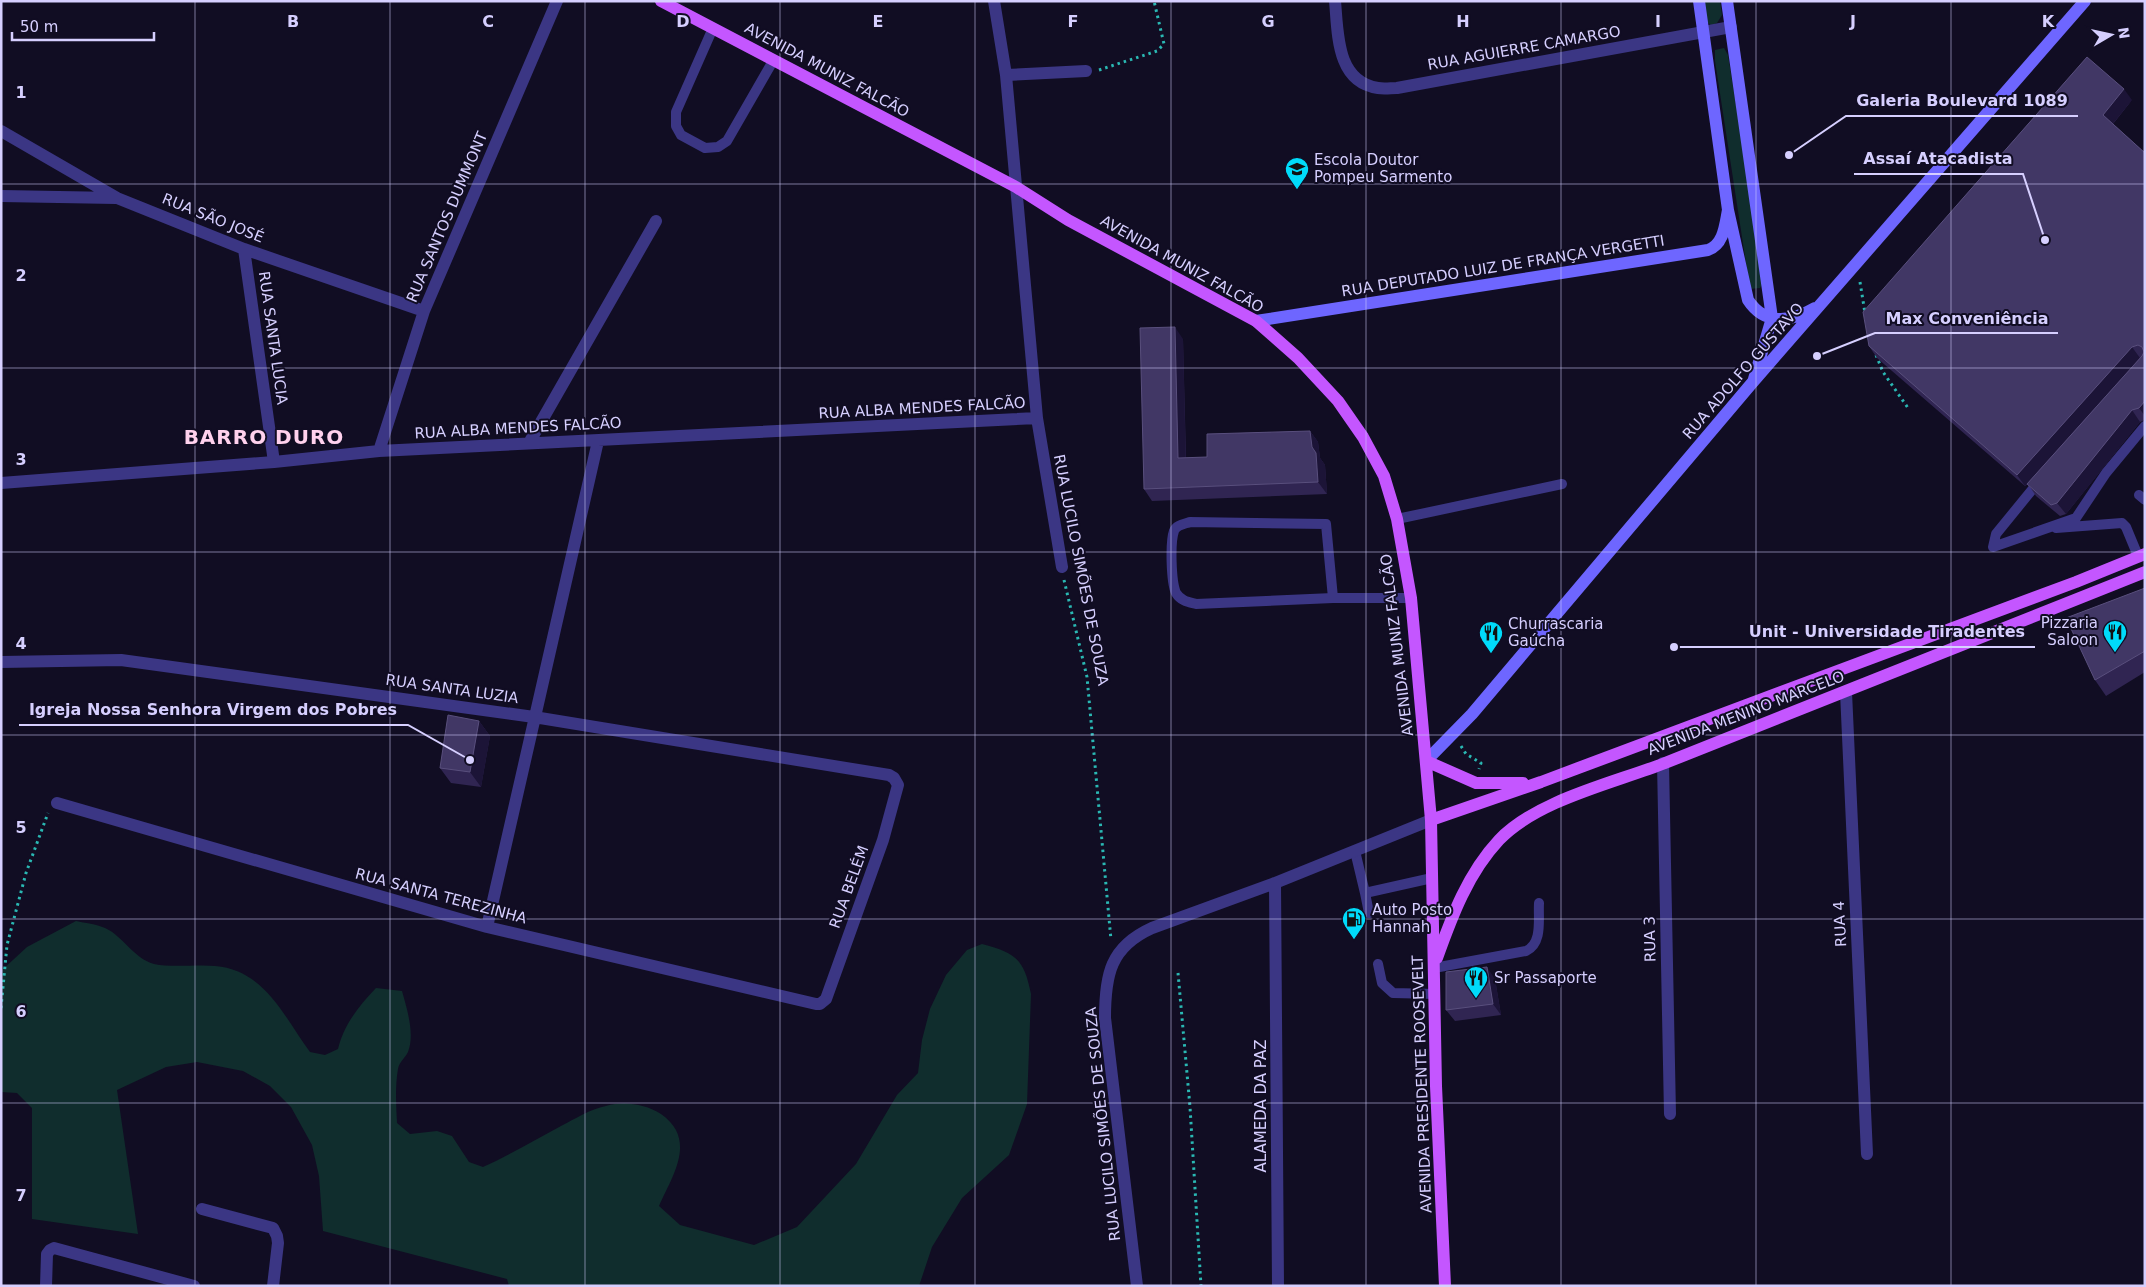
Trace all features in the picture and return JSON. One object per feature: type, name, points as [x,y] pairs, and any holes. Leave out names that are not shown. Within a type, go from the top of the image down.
[{"type":"main road","name":"AVENIDA MUNIZ FALCÃO","points":[[661,1],[1016,187],[1068,220],[1256,321],[1298,358],[1338,401],[1363,437],[1384,476],[1397,519],[1411,598],[1426,761]]},
{"type":"main road","points":[[1699,1],[1728,210],[1748,300],[1754,311],[1772,318],[1789,319],[1803,315],[1822,305]]},
{"type":"main road","points":[[1727,1],[1772,318],[1752,383]]},
{"type":"main road","name":"RUA ADOLFO GUSTAVO","points":[[1426,761],[1472,714],[1752,383],[1822,305],[2085,1]]},
{"type":"main road","name":"RUA DEPUTADO LUIZ DE FRANÇA VERGETTI","points":[[1256,321],[1708,250],[1716,247],[1720,241],[1728,210]]},
{"type":"main road","name":"AVENIDA MENINO MARCELO","points":[[1431,820],[1541,782],[2076,582],[2141,555]]},
{"type":"main road","name":"AVENIDA MENINO MARCELO","points":[[1434,968],[1454,909],[1476,871],[1500,839],[1524,821],[1560,800],[1663,763],[1846,692],[2145,572]]},
{"type":"main road","points":[[1426,761],[1464,779],[1476,782],[1508,784],[1541,782]]},
{"type":"main road","name":"AVENIDA PRESIDENTE ROOSEVELT","points":[[1426,761],[1431,820],[1436,1086],[1446,1286]]},
{"type":"street","name":"RUA SANTOS DUMMONT","points":[[380,451],[424,311],[557,1]]},
{"type":"street","name":"RUA LUCILO SIMÕES DE SOUZA","points":[[994,1],[1006,75],[1037,418],[1062,567]]},
{"type":"street","name":"RUA AGUIERRE CAMARGO","points":[[1335,1],[1340,51],[1346,66],[1365,84],[1378,88],[1398,88],[1731,27]]},
{"type":"street","points":[[1006,75],[1086,71]]},
{"type":"street","name":"RUA SÃO JOSÉ","points":[[1,131],[117,198],[244,249],[424,311]]},
{"type":"street","points":[[1,196],[117,198]]},
{"type":"street","points":[[529,443],[656,222]]},
{"type":"street","name":"RUA SANTA LUCIA","points":[[244,249],[274,462]]},
{"type":"street","name":"RUA ALBA MENDES FALCÃO","points":[[1,483],[274,462],[380,451],[1037,418]]},
{"type":"street","points":[[488,927],[598,441]]},
{"type":"street","name":"RUA SANTA LUZIA","points":[[1,662],[121,660],[534,717],[889,775],[894,778]]},
{"type":"street","name":"RUA 4","points":[[1846,692],[1867,1154]]},
{"type":"street","name":"RUA 3","points":[[1663,763],[1670,1114]]},
{"type":"street","name":"RUA BELÉM","points":[[820,1004],[826,999],[883,840],[898,785],[894,778]]},
{"type":"street","name":"RUA SANTA TEREZINHA","points":[[57,804],[488,927],[812,1004],[820,1004]]},
{"type":"street","name":"RUA LUCILO SIMÕES DE SOUZA","points":[[1137,1286],[1105,1018],[1105,988],[1114,960],[1123,946],[1135,936],[1275,883],[1431,820]]},
{"type":"street","name":"ALAMEDA DA PAZ","points":[[1275,883],[1278,1286]]},
{"type":"street","points":[[202,1209],[273,1228],[278,1243],[273,1286]]},
{"type":"street","points":[[46,1286],[47,1254],[51,1249],[57,1248],[194,1286]]},
{"type":"lane","points":[[713,28],[676,112],[676,126],[680,135],[705,148],[718,147],[727,141],[773,61]]},
{"type":"lane","points":[[2049,470],[2017,506],[2016,512],[1996,534],[1993,547],[2076,518],[2106,473],[2145,426]]},
{"type":"lane","points":[[1397,519],[1562,484]]},
{"type":"lane","points":[[1333,598],[1326,524],[1190,522],[1177,527],[1174,531],[1172,569],[1176,592],[1184,601],[1196,604],[1333,598],[1411,598]]},
{"type":"lane","points":[[2048,528],[2122,523],[2141,555]]},
{"type":"lane","points":[[1355,851],[1369,913]]},
{"type":"lane","points":[[1364,893],[1432,878]]},
{"type":"lane","points":[[1434,968],[1526,951],[1533,948],[1538,939],[1539,903]]},
{"type":"lane","points":[[1378,964],[1382,983],[1393,993],[1435,994]]},
{"type":"path","points":[[1086,71],[1113,67],[1157,51],[1164,44],[1154,1]]},
{"type":"path","points":[[1856,265],[1866,315]]},
{"type":"path","points":[[1874,350],[1882,372],[1908,408]]},
{"type":"path","name":"RUA LUCILO SIMÕES DE SOUZA","points":[[1062,567],[1087,677],[1106,898],[1114,960]]},
{"type":"path","points":[[1,1008],[7,945],[26,873],[48,811],[57,804]]},
{"type":"path","points":[[1178,973],[1190,1107],[1201,1286]]},
{"type":"green space","points":[[1702,1],[1720,1],[1722,15],[1717,23],[1711,25],[1705,21]]},
{"type":"green space","points":[[1724,48],[1728,55],[1764,281],[1760,288],[1750,289],[1715,61],[1715,50]]},
{"type":"green space","points":[[76,921],[105,928],[140,957],[154,964],[169,966],[215,966],[232,969],[247,976],[272,997],[310,1052],[325,1055],[338,1049],[344,1031],[353,1016],[376,988],[402,991],[410,1022],[411,1037],[408,1052],[398,1069],[396,1089],[397,1123],[410,1134],[437,1131],[452,1136],[469,1162],[483,1167],[600,1107],[613,1104],[627,1104],[655,1111],[672,1124],[678,1135],[680,1147],[675,1171],[659,1206],[680,1225],[754,1245],[797,1227],[856,1164],[897,1095],[918,1073],[922,1040],[930,1009],[946,975],[967,950],[982,944],[1003,951],[1017,959],[1028,982],[1031,994],[1027,1104],[1009,1155],[962,1198],[932,1247],[919,1286],[509,1286],[507,1279],[323,1231],[319,1176],[312,1145],[291,1107],[270,1086],[243,1071],[197,1062],[166,1067],[117,1090],[138,1234],[32,1219],[32,1108],[17,1093],[1,1092],[1,971],[27,947]]},
{"type":"building","points":[[2087,57],[2124,89],[2103,115],[2145,153],[2145,401],[2139,408],[2132,410],[2057,503],[2051,505],[2027,484],[2142,356],[2144,352],[2142,347],[2138,345],[2132,347],[2017,475],[1869,346],[1863,312]]},
{"type":"building","points":[[1175,327],[1178,458],[1207,457],[1207,434],[1310,431],[1312,447],[1316,453],[1318,482],[1144,489],[1140,328]]},
{"type":"building","name":"Pizzaria Saloon","points":[[2145,588],[2145,651],[2095,680],[2066,618]]},
{"type":"building","points":[[448,715],[479,721],[470,772],[440,768]]},
{"type":"building","points":[[1487,967],[1493,1004],[1446,1010],[1446,972]]},
{"type":"place","name":"Galeria Boulevard 1089","points":[[1789,155]]},
{"type":"place","name":"Escola Doutor Pompeu Sarmento","points":[[1297,190]]},
{"type":"place","name":"Assaí Atacadista","points":[[2045,240]]},
{"type":"place","name":"Max Conveniência","points":[[1817,356]]},
{"type":"place","name":"Unit - Universidade Tiradentes","points":[[1674,647]]},
{"type":"place","name":"Pizzaria Saloon","points":[[2115,653]]},
{"type":"place","name":"Churrascaria Gaúcha","points":[[1491,654]]},
{"type":"place","name":"Igreja Nossa Senhora Virgem dos Pobres","points":[[470,760]]},
{"type":"place","name":"Auto Posto Hannah","points":[[1354,940]]},
{"type":"place","name":"Sr Passaporte","points":[[1476,999]]},
{"type":"district","name":"BARRO DURO","points":[[264,437]]}]
